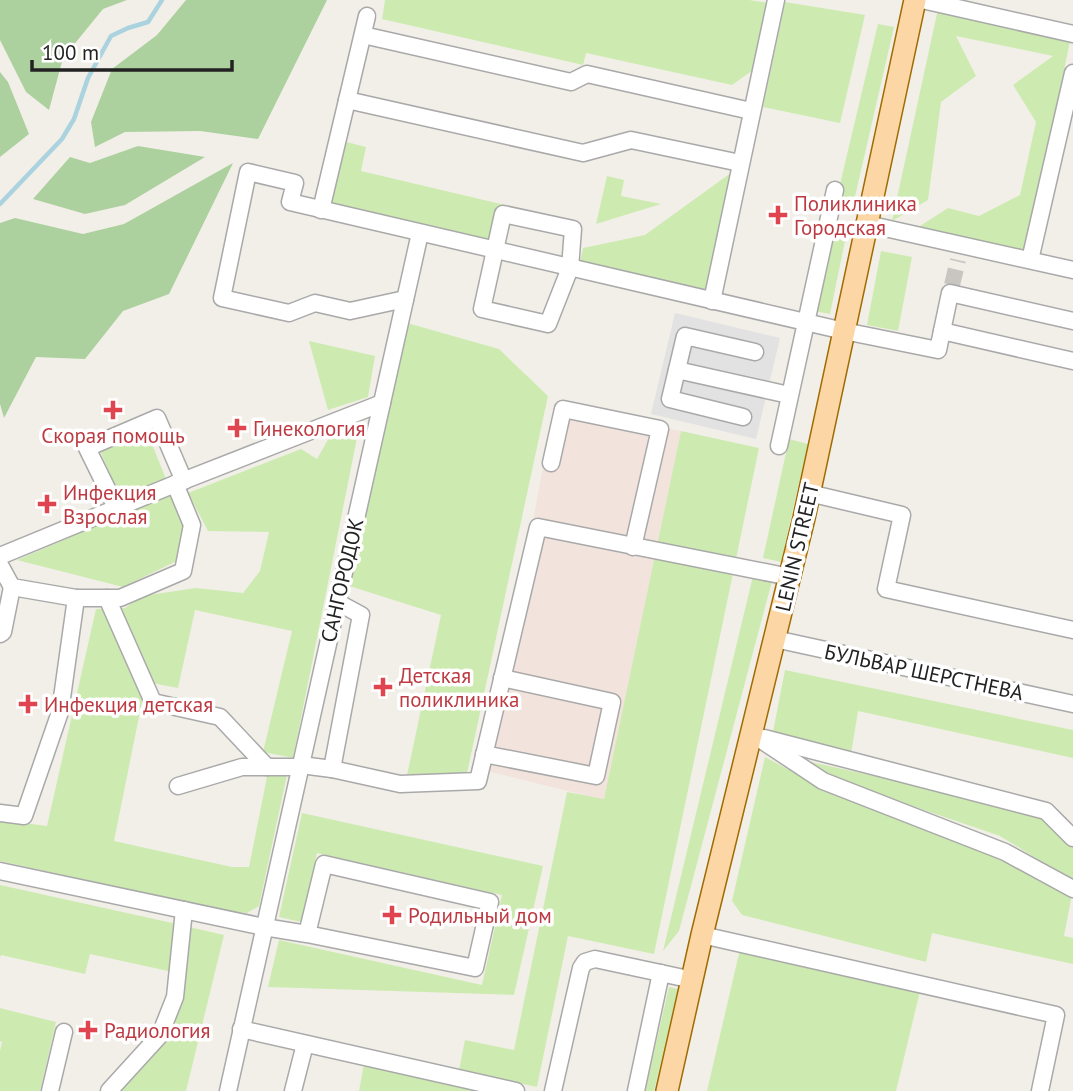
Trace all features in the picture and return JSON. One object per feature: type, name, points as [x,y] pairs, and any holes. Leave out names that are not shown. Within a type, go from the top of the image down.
[{"type":"main road","name":"LENIN STREET","points":[[667,1091],[702,935],[790,577],[915,0]]},
{"type":"street","points":[[712,301],[776,0]]},
{"type":"street","points":[[922,0],[1073,34]]},
{"type":"street","points":[[321,210],[367,16]]},
{"type":"street","points":[[363,35],[571,82],[587,74],[751,111]]},
{"type":"street","points":[[1030,260],[1073,73]]},
{"type":"street","points":[[347,100],[583,153],[631,140],[740,163]]},
{"type":"street","points":[[405,299],[350,311],[315,303],[289,313],[222,298],[248,172],[295,183],[290,202],[321,210],[804,322],[938,350],[951,289],[1073,321]]},
{"type":"street","points":[[779,446],[835,190]]},
{"type":"street","points":[[503,214],[573,229],[570,268],[548,324],[482,309],[495,251],[503,214]]},
{"type":"street","points":[[867,224],[959,253],[1030,260],[1073,270]]},
{"type":"street","name":"САНГОРОДОК","points":[[228,1091],[420,233]]},
{"type":"street","points":[[942,331],[1073,361]]},
{"type":"street","points":[[743,417],[670,399],[685,336],[755,352]]},
{"type":"street","points":[[677,370],[789,395]]},
{"type":"street","points":[[0,556],[382,403]]},
{"type":"street","points":[[551,463],[563,409],[660,429],[633,547]]},
{"type":"street","points":[[12,587],[76,598],[120,598],[183,571],[192,525],[157,418],[87,448],[117,509]]},
{"type":"street","points":[[809,493],[902,515],[886,589],[1073,630]]},
{"type":"street","points":[[178,786],[242,767],[300,766],[332,769],[400,784],[478,781],[538,527],[790,577]]},
{"type":"street","points":[[0,565],[12,587],[3,632],[0,634]]},
{"type":"street","points":[[0,813],[24,816],[60,712],[76,598]]},
{"type":"street","points":[[107,598],[153,702],[220,717],[267,767]]},
{"type":"street","points":[[332,769],[361,615],[337,602]]},
{"type":"street","name":"БУЛЬВАР ШЕРСТНЕВА","points":[[775,639],[1073,704]]},
{"type":"street","points":[[484,754],[596,776],[612,702],[502,678]]},
{"type":"street","points":[[318,687],[346,693]]},
{"type":"street","points":[[752,734],[1046,811],[1073,838]]},
{"type":"street","points":[[752,734],[823,781],[1005,852],[1073,889]]},
{"type":"street","points":[[0,871],[264,928],[307,934],[475,968],[490,902],[324,864],[307,934]]},
{"type":"street","points":[[109,1091],[160,1035],[175,997],[184,910]]},
{"type":"street","points":[[702,935],[1056,1015],[1040,1091]]},
{"type":"street","points":[[553,1091],[583,964],[587,960],[595,959],[692,980]]},
{"type":"street","points":[[636,1091],[661,973]]},
{"type":"street","points":[[241,1029],[516,1091]]},
{"type":"street","points":[[50,1091],[64,1032]]},
{"type":"street","points":[[293,1091],[305,1044]]},
{"type":"shaded area","points":[[675,313],[780,338],[756,439],[651,414]]},
{"type":"shaded area","points":[[554,407],[681,431],[604,800],[487,771]]},
{"type":"green space","points":[[0,0],[127,0],[103,9],[63,58],[49,110],[26,92],[0,40]]},
{"type":"green space","points":[[186,0],[327,0],[258,139],[200,131],[125,132],[95,147],[91,122],[112,69],[157,35]]},
{"type":"green space","points":[[385,0],[749,0],[768,3],[756,68],[732,85],[586,53],[583,65],[382,19]]},
{"type":"green space","points":[[785,2],[865,15],[840,123],[763,107]]},
{"type":"green space","points":[[938,9],[1070,41],[1027,252],[917,228],[948,208],[979,216],[1020,195],[1036,122],[1013,85],[1053,56],[956,36],[976,76],[941,102],[928,200],[892,221]]},
{"type":"green space","points":[[878,24],[894,27],[854,201],[837,197]]},
{"type":"green space","points":[[0,72],[8,82],[29,134],[0,157]]},
{"type":"green space","points":[[339,140],[366,147],[361,171],[505,205],[495,248],[323,208]]},
{"type":"green space","points":[[138,146],[205,157],[125,205],[85,214],[33,199],[70,157],[90,163]]},
{"type":"green space","points":[[233,163],[169,294],[123,311],[85,359],[36,357],[4,418],[0,404],[0,223],[15,218],[83,234],[124,224]]},
{"type":"green space","points":[[735,170],[710,297],[579,267],[583,248],[645,235]]},
{"type":"green space","points":[[607,176],[624,180],[621,196],[661,204],[596,224]]},
{"type":"green space","points":[[829,237],[845,241],[830,314],[814,311]]},
{"type":"green space","points":[[881,251],[912,257],[898,331],[867,325]]},
{"type":"green space","points":[[400,321],[499,349],[548,396],[466,778],[406,780],[441,615],[343,584]]},
{"type":"green space","points":[[309,341],[375,356],[368,397],[328,410]]},
{"type":"green space","points":[[361,418],[293,758],[263,752],[292,631],[195,610],[178,688],[146,682],[114,841],[232,867],[249,867],[268,772],[287,775],[259,906],[247,913],[223,910],[0,861],[0,820],[47,826],[96,609],[125,608],[142,596],[196,588],[243,593],[260,571],[269,532],[208,531],[188,493],[301,449],[317,459],[338,422]]},
{"type":"green space","points":[[146,429],[168,484],[122,503],[99,448]]},
{"type":"green space","points":[[681,431],[759,448],[654,954],[568,936],[537,1087],[459,1070],[465,1040],[514,1050],[567,792],[604,799]]},
{"type":"green space","points":[[789,439],[808,444],[781,562],[763,558]]},
{"type":"green space","points":[[183,489],[187,556],[123,587],[17,560]]},
{"type":"green space","points":[[753,576],[772,581],[679,931],[663,951]]},
{"type":"green space","points":[[785,670],[1073,730],[1073,758],[858,711],[851,754],[772,737]]},
{"type":"green space","points":[[765,757],[821,787],[1001,855],[1072,894],[1064,936],[1073,938],[1073,964],[932,933],[926,962],[742,915],[732,901]]},
{"type":"green space","points":[[811,762],[1044,814],[1073,844],[1073,881],[1000,836],[842,782]]},
{"type":"green space","points":[[302,813],[543,866],[514,995],[268,987],[279,940],[482,985],[502,895],[317,853],[301,922],[279,917]]},
{"type":"green space","points":[[0,885],[177,924],[173,972],[90,954],[85,974],[1,955],[0,958]]},
{"type":"green space","points":[[189,927],[224,935],[186,1091],[118,1091],[166,1037]]},
{"type":"green space","points":[[741,945],[921,987],[896,1091],[707,1091]]},
{"type":"green space","points":[[669,987],[678,989],[654,1091],[645,1091]]},
{"type":"green space","points":[[0,1008],[56,1022],[40,1091],[0,1091]]},
{"type":"green space","points":[[364,1064],[489,1091],[359,1091]]},
{"type":"waterway","points":[[0,204],[62,139],[74,119],[88,78],[111,36],[148,22],[162,0]]},
{"type":"tunnel","points":[[952,285],[958,260]]},
{"type":"place","name":"Поликлиника Городская","points":[[778,215]]},
{"type":"place","name":"Скорая помощь","points":[[113,410]]},
{"type":"place","name":"Гинекология","points":[[237,428]]},
{"type":"place","name":"Инфекция Взрослая","points":[[47,504]]},
{"type":"place","name":"Детская поликлиника","points":[[383,687]]},
{"type":"place","name":"Инфекция детская","points":[[28,704]]},
{"type":"place","name":"Родильный дом","points":[[392,915]]},
{"type":"place","name":"Радиология","points":[[88,1030]]}]
